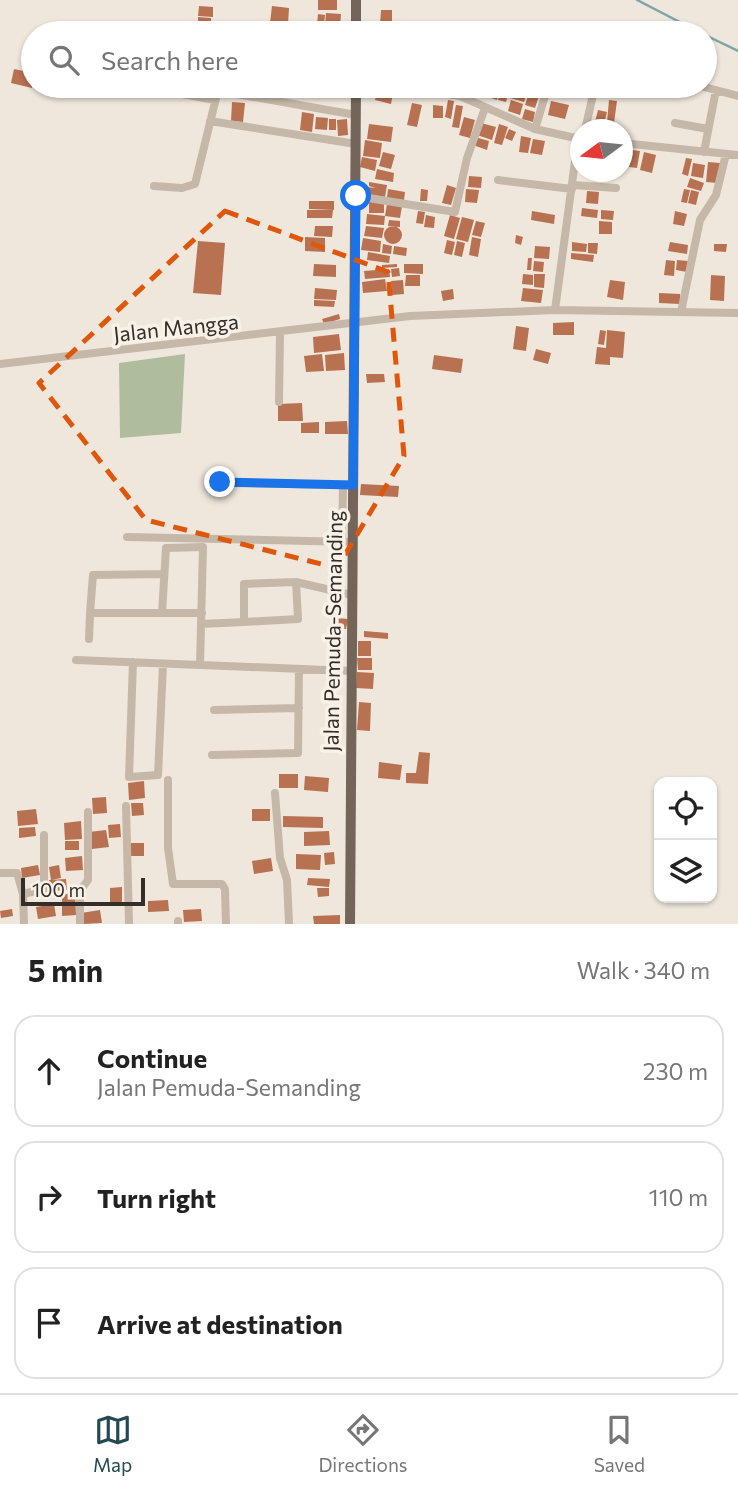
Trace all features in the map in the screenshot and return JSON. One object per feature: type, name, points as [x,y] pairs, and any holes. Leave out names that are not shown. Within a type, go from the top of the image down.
[{"type":"main road","points":[[356,0],[356,21]]},
{"type":"main road","name":"Jalan Pemuda-Semanding","points":[[351,924],[352,595],[347,542],[355,325],[356,98]]},
{"type":"street","points":[[717,90],[738,96]]},
{"type":"street","points":[[154,186],[182,188],[194,185],[215,100],[204,98]]},
{"type":"street","points":[[260,98],[356,115]]},
{"type":"street","points":[[464,98],[535,129],[570,137]]},
{"type":"street","points":[[535,129],[544,98]]},
{"type":"street","points":[[588,119],[592,98]]},
{"type":"street","points":[[704,152],[714,98]]},
{"type":"street","points":[[356,196],[455,212],[467,158],[485,108]]},
{"type":"street","points":[[210,121],[356,144]]},
{"type":"street","points":[[675,123],[708,129]]},
{"type":"street","points":[[633,144],[738,155]]},
{"type":"street","points":[[681,312],[700,220],[716,195],[726,154]]},
{"type":"street","points":[[498,180],[616,188]]},
{"type":"street","points":[[555,310],[573,182]]},
{"type":"street","name":"Jalan Mangga","points":[[0,364],[280,334],[411,316],[555,310],[738,313]]},
{"type":"street","points":[[279,402],[280,334]]},
{"type":"street","points":[[220,482],[348,485]]},
{"type":"street","points":[[127,537],[347,542]]},
{"type":"street","points":[[162,613],[166,548],[203,547],[200,665]]},
{"type":"street","points":[[89,639],[93,575],[164,574]]},
{"type":"street","points":[[243,622],[244,584],[296,582],[352,595]]},
{"type":"street","points":[[201,624],[298,619],[296,582]]},
{"type":"street","points":[[90,613],[202,613]]},
{"type":"street","points":[[76,660],[351,671]]},
{"type":"street","points":[[133,662],[129,777],[158,775],[163,664]]},
{"type":"street","points":[[212,755],[298,754],[299,670]]},
{"type":"street","points":[[214,710],[299,708]]},
{"type":"street","points":[[168,780],[169,848],[173,884],[222,884],[225,888],[226,924]]},
{"type":"street","points":[[275,793],[280,858],[287,880],[289,924]]},
{"type":"street","points":[[126,806],[128,924]]},
{"type":"street","points":[[80,924],[80,891],[88,880],[88,812]]},
{"type":"street","points":[[23,894],[44,889],[44,835]]},
{"type":"street","points":[[0,873],[17,873],[23,894],[24,924]]},
{"type":"highlighted area","points":[[225,211],[388,272],[404,456],[337,568],[146,520],[39,383]]},
{"type":"green space","points":[[185,354],[181,433],[120,438],[119,363]]},
{"type":"building","points":[[318,0],[337,0],[337,10],[318,10]]},
{"type":"building","points":[[199,6],[213,7],[213,17],[198,16]]},
{"type":"building","points":[[272,6],[289,8],[288,21],[270,21]]},
{"type":"building","points":[[381,10],[392,10],[392,21],[380,21]]},
{"type":"building","points":[[326,13],[341,14],[340,21],[325,21]]},
{"type":"building","points":[[318,14],[325,15],[324,21],[317,21]]},
{"type":"building","points":[[198,17],[211,18],[211,21],[198,21]]},
{"type":"building","points":[[14,69],[21,70],[21,85],[11,83]]},
{"type":"building","points":[[376,98],[392,98],[391,104]]},
{"type":"building","points":[[510,98],[525,98],[524,102]]},
{"type":"building","points":[[527,98],[538,98],[535,108],[525,105]]},
{"type":"building","points":[[448,100],[454,101],[451,119],[445,117]]},
{"type":"building","points":[[511,100],[523,104],[520,115],[508,111]]},
{"type":"building","points":[[609,100],[617,101],[615,119],[607,119]]},
{"type":"building","points":[[551,101],[569,105],[565,119],[548,115]]},
{"type":"building","points":[[232,102],[245,103],[243,122],[231,121]]},
{"type":"building","points":[[412,103],[422,105],[417,127],[407,125]]},
{"type":"building","points":[[433,105],[443,106],[443,118],[433,118]]},
{"type":"building","points":[[456,105],[463,106],[459,128],[452,127]]},
{"type":"building","points":[[525,109],[535,112],[533,122],[522,119]]},
{"type":"building","points":[[598,110],[607,112],[605,119],[596,119]]},
{"type":"building","points":[[302,112],[314,114],[312,132],[300,130]]},
{"type":"building","points":[[316,117],[328,118],[327,130],[315,129]]},
{"type":"building","points":[[464,117],[475,120],[470,138],[459,135]]},
{"type":"building","points":[[329,119],[336,119],[336,130],[329,130]]},
{"type":"building","points":[[347,119],[348,135],[338,136],[337,120]]},
{"type":"building","points":[[481,123],[496,127],[492,140],[477,135]]},
{"type":"building","points":[[369,124],[393,127],[391,142],[367,139]]},
{"type":"building","points":[[499,124],[508,127],[502,145],[494,143]]},
{"type":"building","points":[[509,129],[516,132],[512,141],[505,138]]},
{"type":"building","points":[[521,136],[531,138],[528,153],[519,152]]},
{"type":"building","points":[[475,137],[489,141],[487,150],[473,145]]},
{"type":"building","points":[[533,139],[545,141],[542,155],[530,153]]},
{"type":"building","points":[[365,140],[382,143],[380,158],[363,156]]},
{"type":"building","points":[[633,150],[640,151],[637,168],[633,168]]},
{"type":"building","points":[[383,152],[395,155],[391,169],[379,166]]},
{"type":"building","points":[[644,152],[656,155],[652,173],[640,170]]},
{"type":"building","points":[[362,157],[377,160],[375,171],[360,167]]},
{"type":"building","points":[[686,158],[692,159],[688,176],[682,174]]},
{"type":"building","points":[[708,162],[720,163],[718,183],[706,182]]},
{"type":"building","points":[[693,163],[705,165],[703,178],[691,176]]},
{"type":"building","points":[[377,169],[394,173],[393,182],[375,179]]},
{"type":"building","points":[[469,176],[482,177],[481,188],[468,187]]},
{"type":"building","points":[[690,178],[704,183],[701,191],[687,187]]},
{"type":"building","points":[[369,182],[387,185],[385,197],[366,194],[367,187],[376,188],[369,186]]},
{"type":"building","points":[[447,185],[456,188],[451,205],[442,203]]},
{"type":"building","points":[[388,189],[405,192],[404,200],[387,198]]},
{"type":"building","points":[[421,189],[428,190],[427,201],[420,201]]},
{"type":"building","points":[[466,189],[479,190],[477,203],[465,202]]},
{"type":"building","points":[[684,189],[690,190],[687,203],[681,202]]},
{"type":"building","points":[[691,190],[699,192],[696,205],[688,203]]},
{"type":"building","points":[[587,191],[599,192],[598,204],[586,203]]},
{"type":"building","points":[[309,201],[334,201],[334,210],[309,209]]},
{"type":"building","points":[[369,202],[384,202],[384,213],[369,213]]},
{"type":"building","points":[[387,204],[402,206],[400,218],[385,216]]},
{"type":"building","points":[[582,208],[598,210],[597,218],[581,216]]},
{"type":"building","points":[[307,210],[333,210],[332,218],[307,218]]},
{"type":"building","points":[[601,210],[614,211],[613,220],[601,219]]},
{"type":"building","points":[[418,211],[425,212],[423,224],[416,223]]},
{"type":"building","points":[[532,211],[555,215],[554,224],[531,220]]},
{"type":"building","points":[[675,211],[687,214],[684,226],[673,224]]},
{"type":"building","points":[[367,214],[385,216],[384,225],[366,224]]},
{"type":"building","points":[[426,215],[435,217],[434,228],[424,227]]},
{"type":"building","points":[[450,215],[460,218],[454,239],[444,236]]},
{"type":"building","points":[[462,217],[474,220],[468,242],[456,239]]},
{"type":"building","points":[[389,220],[400,221],[400,227],[388,226]]},
{"type":"building","points":[[476,221],[485,223],[481,237],[472,235]]},
{"type":"building","points":[[599,221],[612,222],[612,234],[599,234]]},
{"type":"building","points":[[315,226],[333,226],[332,237],[314,236]]},
{"type":"building","points":[[366,226],[384,228],[382,238],[364,236]]},
{"type":"building","points":[[393,226],[401,231],[402,235],[397,243],[393,244],[385,239],[384,235],[389,227]]},
{"type":"building","points":[[516,235],[523,237],[521,245],[515,243]]},
{"type":"building","points":[[305,237],[325,238],[325,252],[305,251]]},
{"type":"building","points":[[472,237],[481,239],[478,257],[469,255]]},
{"type":"building","points":[[363,238],[381,241],[380,252],[361,250]]},
{"type":"building","points":[[447,240],[455,242],[452,255],[444,253]]},
{"type":"building","points":[[198,241],[225,243],[221,295],[193,293]]},
{"type":"building","points":[[457,241],[465,243],[462,257],[454,255]]},
{"type":"building","points":[[572,242],[587,244],[586,252],[572,251]]},
{"type":"building","points":[[670,242],[688,245],[687,254],[668,251]]},
{"type":"building","points":[[588,243],[598,243],[597,254],[588,253]]},
{"type":"building","points":[[383,244],[392,246],[391,254],[382,253]]},
{"type":"building","points":[[714,244],[727,244],[726,252],[714,251]]},
{"type":"building","points":[[394,246],[407,248],[406,256],[393,254]]},
{"type":"building","points":[[535,246],[550,247],[549,259],[534,258]]},
{"type":"building","points":[[368,252],[390,256],[389,263],[367,260]]},
{"type":"building","points":[[571,253],[594,255],[593,262],[571,259]]},
{"type":"building","points":[[528,258],[532,258],[531,270],[527,270]]},
{"type":"building","points":[[666,260],[675,261],[674,276],[664,275]]},
{"type":"building","points":[[677,260],[688,261],[687,272],[676,270]]},
{"type":"building","points":[[534,261],[544,262],[543,272],[533,271]]},
{"type":"building","points":[[314,264],[336,265],[336,277],[313,276]]},
{"type":"building","points":[[397,264],[397,267],[382,268],[382,265]]},
{"type":"building","points":[[404,264],[423,264],[423,274],[404,273]]},
{"type":"building","points":[[399,268],[400,276],[392,277],[391,269]]},
{"type":"building","points":[[389,269],[390,277],[365,279],[364,271]]},
{"type":"building","points":[[523,274],[533,275],[533,285],[522,284]]},
{"type":"building","points":[[534,274],[545,274],[544,288],[534,287]]},
{"type":"building","points":[[406,275],[420,275],[420,286],[405,286]]},
{"type":"building","points":[[711,275],[725,276],[724,301],[710,300]]},
{"type":"building","points":[[385,279],[387,291],[363,293],[362,282]]},
{"type":"building","points":[[403,280],[404,294],[392,295],[391,281]]},
{"type":"building","points":[[610,280],[625,282],[623,300],[607,297]]},
{"type":"building","points":[[315,288],[337,290],[336,300],[314,299]]},
{"type":"building","points":[[523,288],[543,290],[541,303],[521,301]]},
{"type":"building","points":[[453,289],[454,299],[443,301],[441,291]]},
{"type":"building","points":[[659,293],[680,294],[680,304],[659,303]]},
{"type":"building","points":[[314,300],[335,301],[334,307],[314,306]]},
{"type":"building","points":[[339,314],[340,319],[324,324],[322,319]]},
{"type":"building","points":[[574,322],[574,335],[553,335],[553,323]]},
{"type":"building","points":[[516,326],[529,328],[526,351],[513,349]]},
{"type":"building","points":[[600,330],[606,331],[604,345],[598,344]]},
{"type":"building","points":[[607,330],[625,332],[623,358],[610,357],[610,365],[595,364],[597,347],[606,348]]},
{"type":"building","points":[[339,334],[341,350],[314,353],[313,337]]},
{"type":"building","points":[[536,349],[551,353],[548,364],[533,360]]},
{"type":"building","points":[[344,353],[345,370],[326,371],[325,355]]},
{"type":"building","points":[[322,354],[324,371],[306,372],[304,356]]},
{"type":"building","points":[[434,355],[463,359],[461,373],[432,369]]},
{"type":"building","points":[[366,374],[384,374],[385,382],[367,383]]},
{"type":"building","points":[[302,403],[303,421],[278,421],[278,404]]},
{"type":"building","points":[[347,421],[348,434],[325,434],[325,422]]},
{"type":"building","points":[[319,422],[319,433],[301,433],[301,423]]},
{"type":"building","points":[[361,484],[399,486],[398,497],[360,495]]},
{"type":"building","points":[[337,618],[348,619],[346,629],[336,628]]},
{"type":"building","points":[[364,631],[388,633],[388,639],[364,637]]},
{"type":"building","points":[[358,641],[371,641],[371,656],[358,656]]},
{"type":"building","points":[[357,658],[372,658],[372,670],[358,670]]},
{"type":"building","points":[[357,672],[374,673],[373,689],[356,688]]},
{"type":"building","points":[[359,702],[371,703],[370,731],[357,730]]},
{"type":"building","points":[[419,752],[430,753],[428,784],[406,783],[406,773],[416,773]]},
{"type":"building","points":[[379,762],[402,765],[400,780],[378,778]]},
{"type":"building","points":[[279,774],[298,774],[298,788],[279,788]]},
{"type":"building","points":[[305,776],[329,778],[328,792],[304,790]]},
{"type":"building","points":[[144,781],[145,798],[129,800],[128,783]]},
{"type":"building","points":[[106,797],[107,813],[93,814],[92,798]]},
{"type":"building","points":[[131,803],[143,803],[144,815],[132,816]]},
{"type":"building","points":[[36,809],[38,824],[18,826],[17,811]]},
{"type":"building","points":[[252,809],[270,809],[270,821],[252,821]]},
{"type":"building","points":[[283,816],[323,817],[323,828],[283,827]]},
{"type":"building","points":[[81,821],[82,839],[65,840],[64,823]]},
{"type":"building","points":[[120,824],[121,837],[109,838],[108,825]]},
{"type":"building","points":[[35,827],[36,836],[19,838],[19,828]]},
{"type":"building","points":[[106,830],[109,847],[92,849],[89,832]]},
{"type":"building","points":[[329,831],[330,845],[304,846],[304,832]]},
{"type":"building","points":[[65,841],[79,841],[79,850],[65,850]]},
{"type":"building","points":[[128,843],[144,843],[144,856],[128,856]]},
{"type":"building","points":[[334,852],[335,864],[325,865],[324,853]]},
{"type":"building","points":[[296,854],[321,855],[320,870],[296,869]]},
{"type":"building","points":[[82,856],[83,870],[66,871],[65,858]]},
{"type":"building","points":[[271,858],[273,871],[254,874],[252,861]]},
{"type":"building","points":[[38,865],[40,875],[22,878],[21,868]]},
{"type":"building","points":[[59,865],[61,878],[51,880],[49,867]]},
{"type":"building","points":[[308,878],[330,879],[329,887],[307,885]]},
{"type":"building","points":[[66,879],[67,890],[50,891],[49,880]]},
{"type":"building","points":[[122,887],[122,902],[110,902],[110,888]]},
{"type":"building","points":[[317,888],[329,888],[329,896],[318,897]]},
{"type":"building","points":[[62,894],[75,894],[76,915],[62,916]]},
{"type":"building","points":[[168,900],[169,911],[148,912],[148,901]]},
{"type":"building","points":[[54,904],[56,916],[38,919],[36,907]]},
{"type":"building","points":[[12,909],[13,916],[1,918],[0,911]]},
{"type":"building","points":[[201,909],[202,921],[184,922],[183,910]]},
{"type":"building","points":[[100,910],[102,923],[83,924],[81,913]]},
{"type":"building","points":[[340,915],[340,924],[314,924],[313,916]]},
{"type":"waterway","points":[[637,0],[678,21]]},
{"type":"waterway","points":[[717,41],[738,51]]},
{"type":"route","points":[[220,482],[353,485],[356,196]]}]
